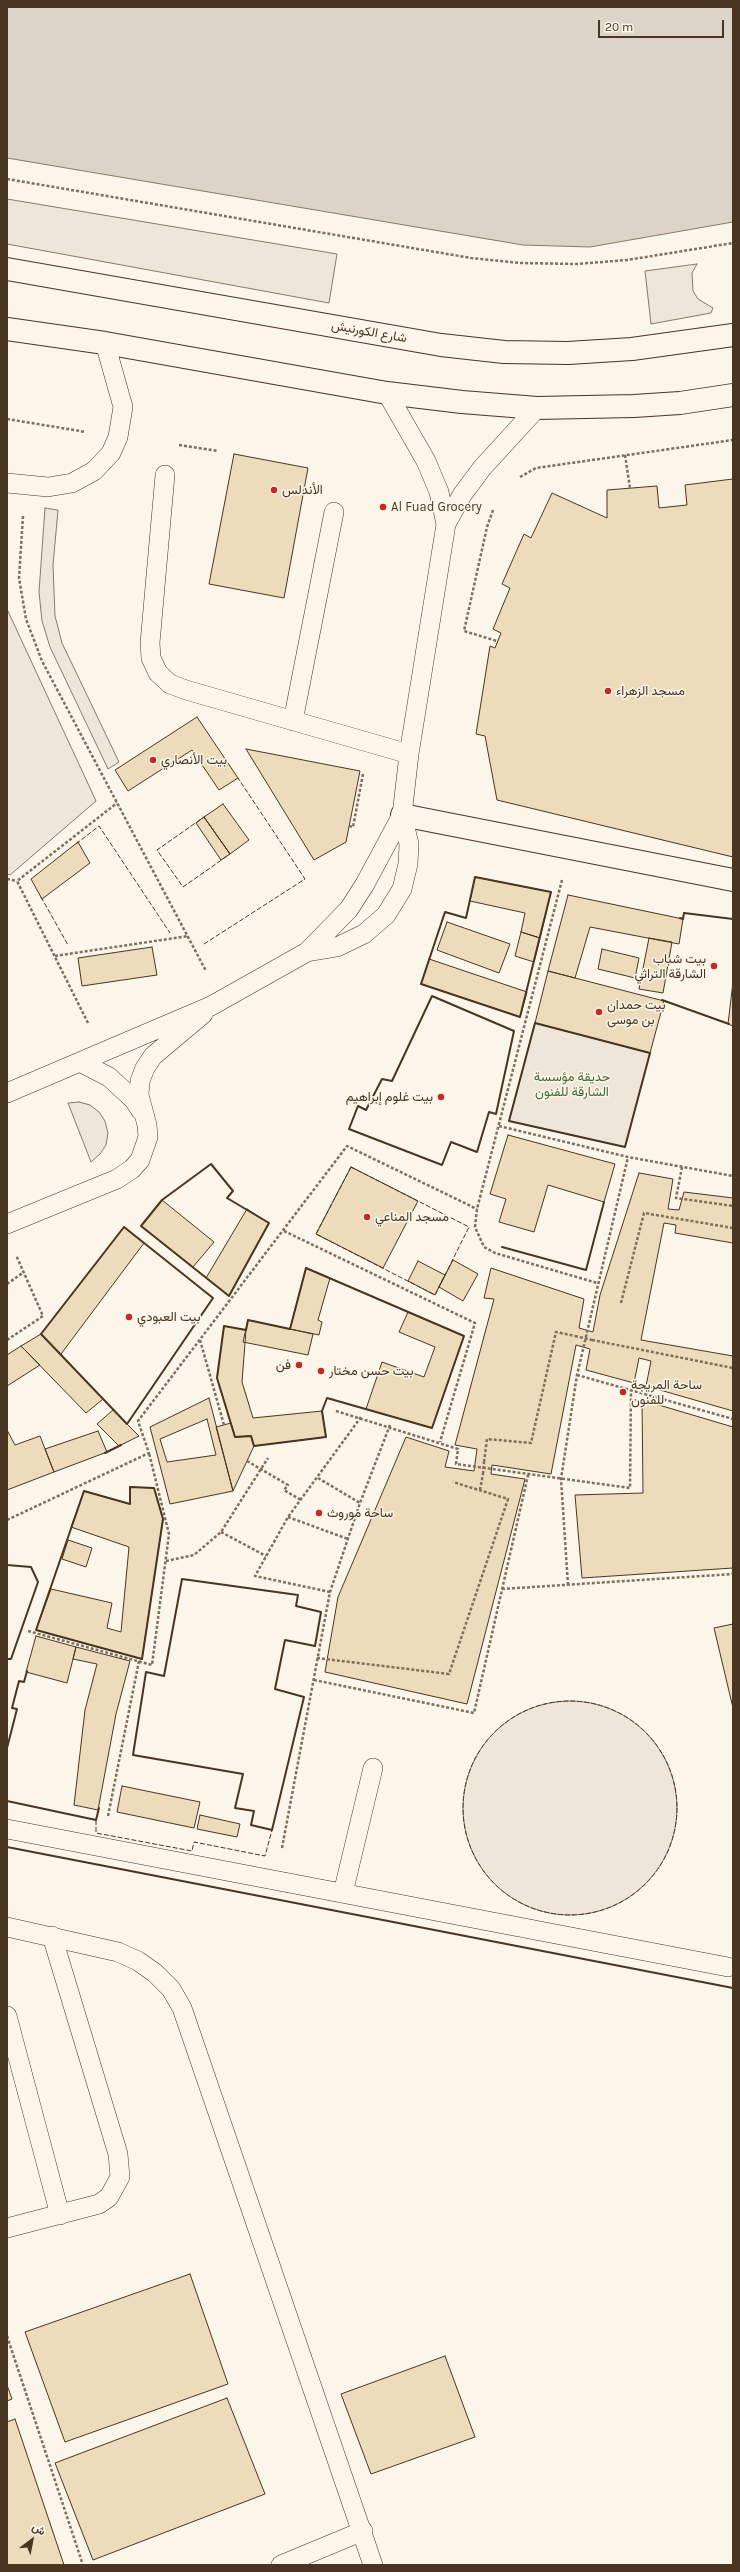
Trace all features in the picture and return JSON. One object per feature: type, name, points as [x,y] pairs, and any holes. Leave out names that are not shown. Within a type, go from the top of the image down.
[{"type":"main road","name":"شارع الكورنيش","points":[[7,269],[441,345],[504,352],[568,353],[632,349],[733,335]]},
{"type":"main road","points":[[7,329],[105,343],[387,393],[462,402],[537,408],[634,406],[680,403],[733,395]]},
{"type":"main road","points":[[402,815],[733,880]]},
{"type":"lane","points":[[16,485],[48,487],[72,483],[94,471],[111,454],[118,437],[123,407],[105,343]]},
{"type":"lane","points":[[387,393],[426,461],[438,492],[446,524]]},
{"type":"lane","points":[[307,952],[337,947],[364,934],[386,914],[402,889],[408,864],[409,844],[402,815],[409,754],[446,524],[462,495],[482,468],[537,408]]},
{"type":"lane","points":[[165,475],[150,643],[151,658],[158,673],[170,684],[186,690],[409,754]]},
{"type":"lane","points":[[293,721],[334,512]]},
{"type":"lane","points":[[7,1093],[216,1003],[307,952],[329,932],[353,903],[380,858],[402,815]]},
{"type":"lane","points":[[143,1114],[140,1088],[145,1068],[153,1056],[216,1003]]},
{"type":"lane","points":[[7,1224],[117,1179],[132,1169],[146,1149],[147,1125],[143,1114],[134,1100],[118,1084],[95,1068],[80,1062]]},
{"type":"lane","points":[[343,1893],[373,1768]]},
{"type":"lane","points":[[7,1829],[728,1967]]},
{"type":"lane","points":[[7,1927],[118,1952],[138,1961],[156,1973],[171,1989],[182,2008],[363,2531],[373,2565]]},
{"type":"lane","points":[[7,2228],[99,2204],[109,2197],[120,2177],[121,2165],[52,1936]]},
{"type":"lane","points":[[7,2016],[60,2215]]},
{"type":"lane","points":[[281,2565],[363,2531]]},
{"type":"path","points":[[7,179],[471,258],[521,263],[576,264],[627,260],[733,243]]},
{"type":"path","points":[[517,480],[536,468],[733,440]]},
{"type":"path","points":[[624,455],[630,488]]},
{"type":"path","points":[[16,485],[19,578],[26,619],[42,661],[188,936],[216,1003]]},
{"type":"path","points":[[495,506],[487,527],[464,631],[497,641]]},
{"type":"path","points":[[349,826],[353,827],[364,770]]},
{"type":"path","points":[[7,879],[17,881],[117,803]]},
{"type":"path","points":[[351,815],[355,816]]},
{"type":"path","points":[[570,849],[499,1126],[476,1209],[475,1228],[484,1247],[495,1253],[597,1283]]},
{"type":"path","points":[[17,881],[56,956],[102,1053]]},
{"type":"path","points":[[56,956],[188,936]]},
{"type":"path","points":[[499,1126],[628,1157],[733,1176]]},
{"type":"path","points":[[28,1631],[152,1665],[169,1534],[149,1453],[138,1421],[284,1231],[347,1146],[476,1209]]},
{"type":"path","points":[[568,1585],[561,1479],[577,1374],[597,1283],[628,1157]]},
{"type":"path","points":[[682,1167],[676,1198],[733,1206]]},
{"type":"path","points":[[621,1303],[644,1213],[733,1228]]},
{"type":"path","points":[[284,1231],[475,1323],[440,1442]]},
{"type":"path","points":[[8,1339],[43,1316],[14,1251]]},
{"type":"path","points":[[7,1284],[24,1272]]},
{"type":"path","points":[[480,1490],[487,1439],[531,1443],[556,1332],[733,1368]]},
{"type":"path","points":[[200,1340],[224,1425]]},
{"type":"path","points":[[577,1374],[733,1419]]},
{"type":"path","points":[[336,1411],[361,1417],[458,1448],[456,1464],[630,1488],[631,1390]]},
{"type":"path","points":[[330,1592],[255,1576],[288,1517],[318,1478],[361,1417]]},
{"type":"path","points":[[276,1880],[330,1592],[360,1504],[390,1426]]},
{"type":"path","points":[[7,1520],[149,1453]]},
{"type":"path","points":[[166,1561],[194,1555],[221,1532],[268,1458]]},
{"type":"path","points":[[247,1461],[288,1485],[284,1490],[301,1500]]},
{"type":"path","points":[[314,1680],[474,1712],[528,1474]]},
{"type":"path","points":[[318,1478],[360,1504]]},
{"type":"path","points":[[317,1658],[449,1674],[508,1499],[453,1482]]},
{"type":"path","points":[[288,1517],[348,1539]]},
{"type":"path","points":[[221,1532],[266,1556]]},
{"type":"path","points":[[502,1589],[733,1574]]},
{"type":"path","points":[[107,1820],[139,1661]]},
{"type":"path","points":[[7,2336],[83,2565]]},
{"type":"green space","points":[[697,264],[692,273],[693,291],[698,299],[713,308],[711,313],[651,324],[645,271]]},
{"type":"green space","points":[[45,508],[58,510],[53,565],[55,616],[62,643],[119,762],[108,769],[50,647],[42,621],[39,592]]},
{"type":"green space","points":[[7,609],[96,801],[10,875],[7,874]]},
{"type":"green space","name":"حديقة مؤسسة الشارقة للفنون","points":[[535,1023],[650,1053],[625,1147],[509,1121]]},
{"type":"green space","points":[[79,1102],[90,1105],[99,1112],[105,1121],[108,1133],[106,1145],[100,1154],[91,1162],[68,1103]]},
{"type":"green space","points":[[570,1701],[591,1703],[611,1709],[629,1719],[646,1732],[659,1749],[669,1767],[675,1787],[677,1808],[675,1829],[669,1849],[659,1867],[646,1884],[629,1897],[611,1907],[591,1913],[570,1915],[549,1913],[529,1907],[511,1897],[494,1884],[481,1867],[471,1849],[465,1829],[463,1808],[465,1787],[471,1767],[481,1749],[494,1732],[511,1719],[529,1709],[549,1703]]},
{"type":"shaded area","points":[[7,7],[733,7],[733,222],[590,247],[523,245],[7,158]]},
{"type":"shaded area","points":[[7,199],[337,254],[329,303],[7,244]]},
{"type":"building","points":[[234,454],[308,468],[284,598],[209,584]]},
{"type":"building","name":"مسجد الزهراء","points":[[733,479],[733,857],[497,800],[485,736],[476,734],[490,646],[495,648],[501,633],[493,629],[510,588],[502,584],[524,534],[531,538],[552,493],[607,518],[607,490],[657,486],[659,508],[687,505],[685,485]]},
{"type":"building","name":"بيت الأنصاري","points":[[197,717],[238,778],[219,790],[192,750],[128,791],[115,770]]},
{"type":"building","points":[[246,749],[360,771],[346,842],[314,860]]},
{"type":"building","points":[[223,804],[249,840],[230,854],[204,817]]},
{"type":"building","points":[[204,817],[230,854],[221,860],[196,823]]},
{"type":"building","points":[[78,842],[90,863],[42,899],[31,879]]},
{"type":"building","points":[[475,877],[551,892],[540,938],[521,932],[525,913],[470,901]]},
{"type":"building","points":[[568,895],[683,919],[679,944],[590,927],[575,978],[548,971]]},
{"type":"building","points":[[447,922],[510,944],[499,973],[437,950]]},
{"type":"building","points":[[521,932],[540,938],[534,962],[515,956]]},
{"type":"building","points":[[649,938],[672,942],[663,993],[639,989]]},
{"type":"building","points":[[152,947],[157,975],[82,986],[78,958]]},
{"type":"building","points":[[602,949],[639,958],[635,978],[598,969]]},
{"type":"building","points":[[429,959],[527,992],[520,1017],[421,984]]},
{"type":"building","name":"بيت حمدان بن موسى","points":[[548,971],[664,1001],[650,1053],[535,1023]]},
{"type":"building","points":[[733,982],[733,1026],[728,1024]]},
{"type":"building","points":[[508,1135],[615,1164],[604,1202],[548,1185],[534,1232],[499,1222],[506,1199],[490,1194]]},
{"type":"building","name":"مسجد المناعي","points":[[351,1167],[418,1201],[383,1268],[316,1234]]},
{"type":"building","points":[[639,1173],[673,1179],[668,1209],[679,1210],[684,1192],[733,1198],[733,1243],[675,1233],[676,1225],[664,1223],[641,1340],[733,1356],[733,1411],[646,1386],[651,1361],[639,1358],[634,1383],[586,1370],[590,1349],[576,1345],[551,1474],[492,1465],[491,1474],[525,1479],[467,1704],[325,1672],[338,1597],[406,1437],[449,1451],[445,1467],[474,1471],[477,1449],[455,1445],[494,1299],[484,1298],[491,1268],[584,1299],[579,1328],[593,1332],[600,1295]]},
{"type":"building","points":[[162,1200],[214,1242],[193,1267],[141,1226]]},
{"type":"building","points":[[247,1209],[269,1223],[229,1296],[206,1278]]},
{"type":"building","points":[[124,1227],[144,1243],[61,1354],[41,1334]]},
{"type":"building","points":[[453,1260],[478,1274],[463,1301],[439,1287]]},
{"type":"building","points":[[418,1261],[445,1275],[435,1295],[408,1281]]},
{"type":"building","points":[[306,1268],[330,1278],[318,1320],[322,1322],[319,1335],[290,1329]]},
{"type":"building","points":[[408,1312],[464,1336],[432,1428],[366,1409],[382,1362],[424,1377],[435,1347],[399,1332]]},
{"type":"building","points":[[248,1320],[313,1334],[308,1355],[243,1342]]},
{"type":"building","points":[[224,1326],[246,1330],[242,1382],[253,1418],[322,1411],[326,1437],[254,1446],[251,1436],[235,1437],[217,1378]]},
{"type":"building","points":[[41,1334],[103,1399],[86,1413],[21,1346]]},
{"type":"building","points":[[21,1346],[40,1365],[7,1386],[7,1355]]},
{"type":"building","points":[[209,1398],[233,1491],[170,1504],[150,1427]],"holes":[[[207,1419],[216,1455],[167,1462],[160,1439]]]},
{"type":"building","points":[[642,1400],[733,1427],[733,1568],[582,1578],[575,1495],[643,1493]]},
{"type":"building","points":[[113,1410],[139,1436],[119,1446],[97,1424]]},
{"type":"building","points":[[231,1423],[235,1437],[251,1436],[254,1446],[233,1491],[216,1427]]},
{"type":"building","points":[[7,1430],[15,1445],[40,1436],[54,1472],[7,1490]]},
{"type":"building","points":[[98,1431],[107,1452],[54,1472],[45,1449]]},
{"type":"building","points":[[130,1487],[154,1488],[163,1519],[142,1659],[36,1630],[51,1589],[112,1603],[107,1628],[121,1632],[129,1547],[71,1527],[84,1491],[130,1504]]},
{"type":"building","points":[[68,1540],[92,1548],[86,1567],[62,1559]]},
{"type":"building","points":[[733,1624],[733,1708],[714,1628]]},
{"type":"building","points":[[36,1636],[76,1647],[67,1683],[26,1672]]},
{"type":"building","points":[[76,1647],[130,1661],[116,1714],[98,1810],[74,1805],[85,1710],[97,1664],[73,1659]]},
{"type":"building","points":[[122,1786],[200,1802],[194,1828],[117,1812]]},
{"type":"building","points":[[200,1815],[240,1824],[237,1837],[197,1829]]},
{"type":"building","points":[[190,2274],[228,2384],[65,2442],[25,2332]]},
{"type":"building","points":[[445,2356],[475,2437],[371,2474],[341,2394]]},
{"type":"building","points":[[7,2385],[12,2399],[7,2401]]},
{"type":"building","points":[[227,2398],[265,2494],[93,2560],[55,2463]]},
{"type":"building","points":[[15,2419],[64,2565],[7,2565],[7,2422]]},
{"type":"fence","points":[[204,944],[305,879],[238,778]]},
{"type":"fence","points":[[204,817],[230,854],[183,887],[157,850],[204,817]]},
{"type":"fence","points":[[76,844],[99,826],[170,933]]},
{"type":"fence","points":[[41,897],[68,945]]},
{"type":"fence","points":[[351,1167],[469,1227],[435,1295],[316,1234],[351,1167]]},
{"type":"fence","points":[[570,1701],[591,1703],[611,1709],[629,1719],[646,1732],[659,1749],[669,1767],[675,1787],[677,1808],[675,1829],[669,1849],[659,1867],[646,1884],[629,1897],[611,1907],[591,1913],[570,1915],[549,1913],[529,1907],[511,1897],[494,1884],[481,1867],[471,1849],[465,1829],[463,1808],[465,1787],[471,1767],[481,1749],[494,1732],[511,1719],[529,1709],[549,1703],[570,1701]]},
{"type":"fence","points":[[96,1820],[96,1833],[192,1851],[194,1842],[265,1856],[272,1830]]},
{"type":"wall","points":[[475,877],[551,892],[520,1017],[421,984],[445,912],[466,918],[475,877]]},
{"type":"wall","points":[[680,918],[683,919],[684,913],[733,919]]},
{"type":"wall","points":[[432,996],[514,1031],[496,1114],[489,1112],[477,1152],[451,1142],[442,1165],[349,1129],[358,1106],[366,1110],[382,1079],[392,1081],[432,996]]},
{"type":"wall","points":[[662,1000],[729,1024]]},
{"type":"wall","points":[[535,1023],[650,1053],[625,1147],[509,1121],[535,1023]]},
{"type":"wall","points":[[211,1164],[233,1191],[227,1198],[269,1223],[229,1296],[141,1226],[162,1200],[211,1164]]},
{"type":"wall","points":[[502,1247],[586,1270],[604,1202]]},
{"type":"wall","points":[[124,1227],[213,1298],[127,1424],[41,1334],[124,1227]]},
{"type":"wall","points":[[306,1268],[464,1336],[432,1428],[327,1398],[322,1411],[326,1437],[254,1446],[251,1436],[235,1437],[217,1378],[224,1326],[246,1330],[248,1320],[290,1329],[306,1268]]},
{"type":"wall","points":[[105,1453],[121,1445]]},
{"type":"wall","points":[[130,1487],[154,1488],[163,1519],[142,1659],[36,1630],[84,1491],[130,1504],[130,1487]]},
{"type":"wall","points":[[7,1565],[31,1567],[38,1582],[11,1659],[7,1659]]},
{"type":"wall","points":[[182,1579],[298,1595],[296,1606],[321,1612],[315,1646],[285,1640],[275,1689],[304,1697],[272,1830],[251,1825],[254,1811],[235,1808],[243,1774],[133,1755],[146,1672],[164,1676],[182,1579]]},
{"type":"wall","points":[[7,1748],[17,1709],[12,1708],[19,1681],[24,1682],[27,1671]]},
{"type":"wall","points":[[7,1801],[96,1820],[99,1808]]},
{"type":"wall","points":[[7,1847],[733,1988]]},
{"type":"place","name":"الأندلس","points":[[274,490]]},
{"type":"place","name":"Al Fuad Grocery","points":[[383,507]]},
{"type":"place","name":"مسجد الزهراء","points":[[608,691]]},
{"type":"place","name":"بيت الأنصاري","points":[[153,760]]},
{"type":"place","name":"بيت شباب الشارقة التراثي","points":[[714,966]]},
{"type":"place","name":"بيت حمدان بن موسى","points":[[599,1012]]},
{"type":"place","name":"بيت غلوم إبراهيم","points":[[441,1097]]},
{"type":"place","name":"مسجد المناعي","points":[[367,1217]]},
{"type":"place","name":"بيت العبودي","points":[[129,1317]]},
{"type":"place","name":"فن","points":[[299,1365]]},
{"type":"place","name":"بيت حسن مختار","points":[[321,1371]]},
{"type":"place","name":"ساحة المريجة للفنون","points":[[623,1392]]},
{"type":"place","name":"ساحة موروث","points":[[319,1513]]}]
